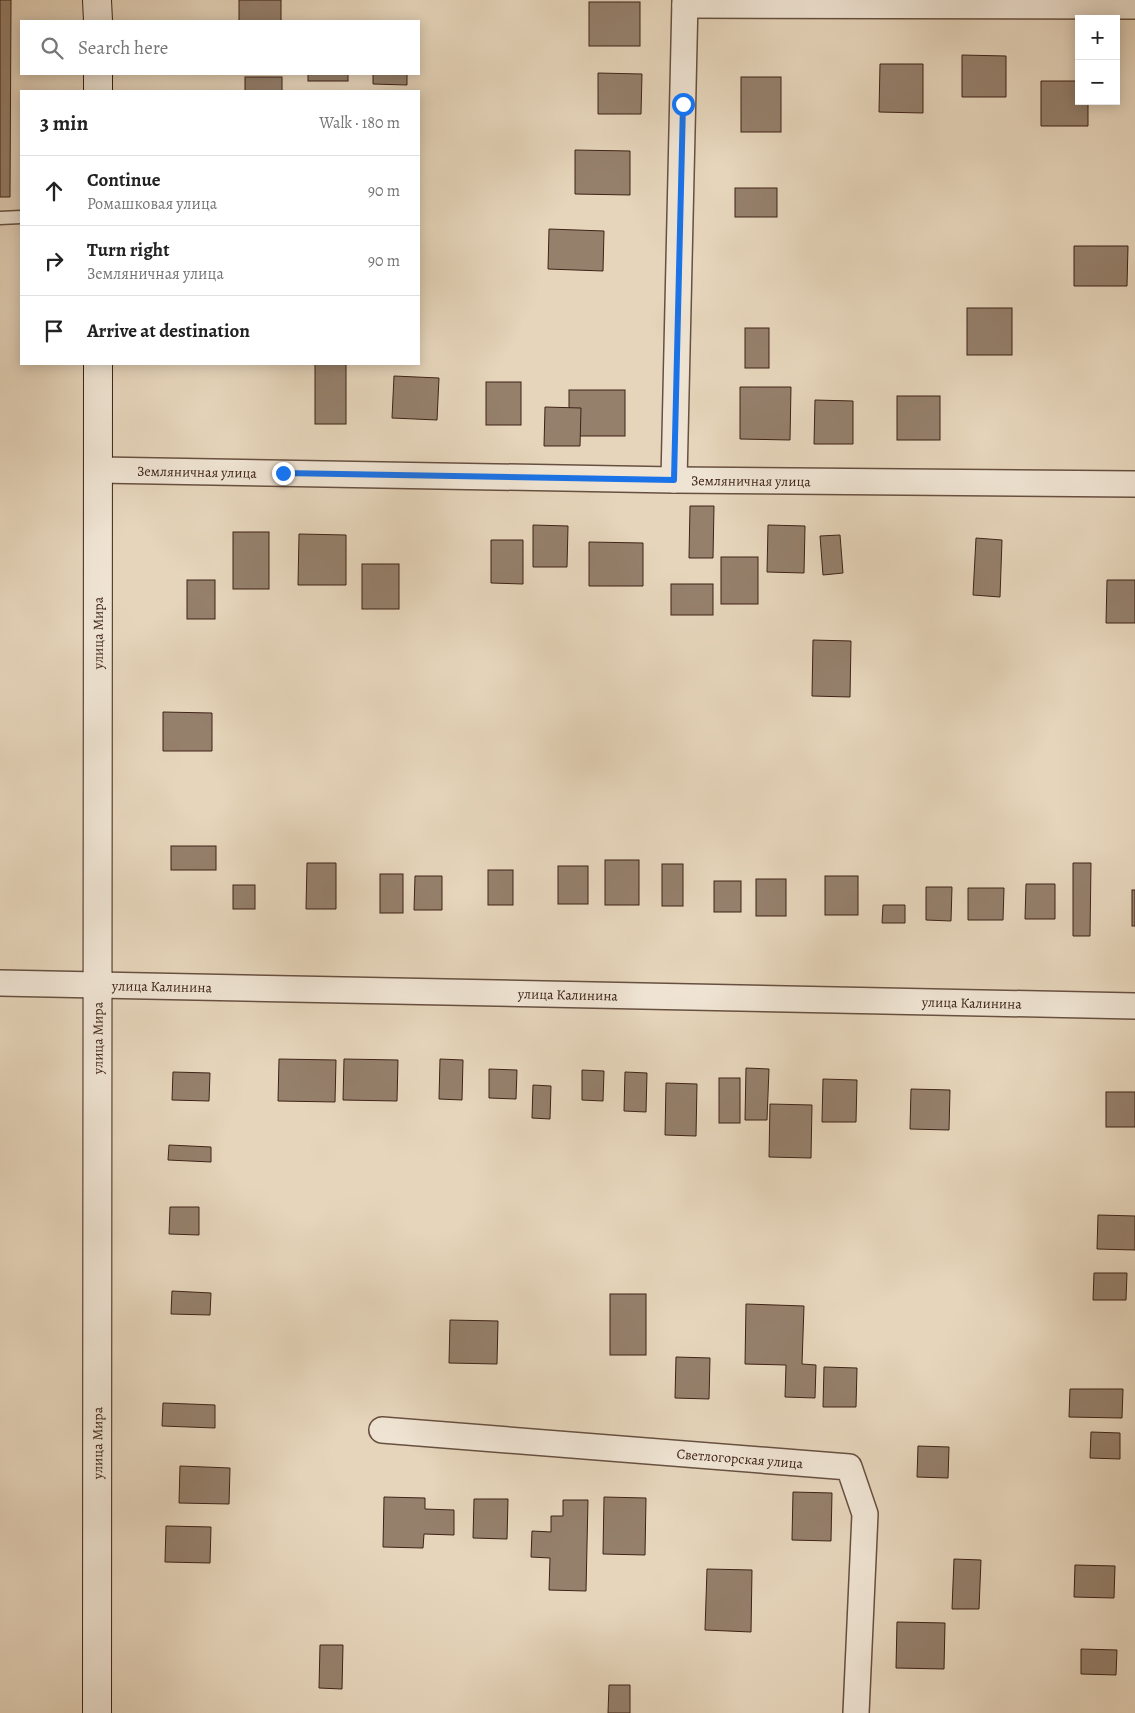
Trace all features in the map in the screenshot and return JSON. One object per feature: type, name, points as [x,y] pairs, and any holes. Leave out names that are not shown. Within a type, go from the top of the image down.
[{"type":"main road","points":[[98,0],[98,20]]},
{"type":"main road","points":[[98,75],[98,90]]},
{"type":"main road","name":"улица Мира","points":[[97,1713],[98,365]]},
{"type":"street","points":[[674,480],[685,3],[1126,4]]},
{"type":"street","name":"Земляничная улица","points":[[99,470],[674,480],[1135,484]]},
{"type":"street","name":"улица Калинина","points":[[0,983],[1135,1006]]},
{"type":"street","name":"Светлогорская улица","points":[[382,1430],[849,1467],[865,1514],[856,1713]]},
{"type":"lane","points":[[0,218],[20,218]]},
{"type":"building","points":[[0,0],[11,0],[10,197],[0,197]]},
{"type":"building","points":[[239,0],[281,0],[281,20],[239,20]]},
{"type":"building","points":[[589,2],[640,2],[640,46],[589,46]]},
{"type":"building","points":[[962,55],[1006,56],[1006,97],[962,97]]},
{"type":"building","points":[[880,64],[923,64],[923,113],[879,112]]},
{"type":"building","points":[[598,73],[642,74],[641,114],[598,114]]},
{"type":"building","points":[[308,75],[348,75],[348,81],[308,81]]},
{"type":"building","points":[[373,75],[407,75],[407,85],[373,84]]},
{"type":"building","points":[[245,77],[282,77],[282,90],[245,90]]},
{"type":"building","points":[[741,77],[781,77],[781,132],[741,132]]},
{"type":"building","points":[[1041,81],[1075,81],[1075,105],[1088,105],[1088,126],[1041,126]]},
{"type":"building","points":[[575,150],[630,151],[630,195],[575,194]]},
{"type":"building","points":[[735,188],[777,188],[777,217],[735,217]]},
{"type":"building","points":[[549,229],[604,231],[603,271],[548,269]]},
{"type":"building","points":[[1074,246],[1128,246],[1127,286],[1074,286]]},
{"type":"building","points":[[967,308],[1012,308],[1012,355],[967,355]]},
{"type":"building","points":[[745,328],[769,328],[769,368],[745,368]]},
{"type":"building","points":[[315,365],[346,365],[346,424],[315,424]]},
{"type":"building","points":[[394,376],[439,378],[437,420],[392,418]]},
{"type":"building","points":[[486,382],[521,382],[521,425],[486,425]]},
{"type":"building","points":[[740,387],[791,387],[790,440],[740,439]]},
{"type":"building","points":[[569,390],[625,390],[625,436],[569,436]]},
{"type":"building","points":[[897,396],[940,396],[940,440],[897,440]]},
{"type":"building","points":[[815,400],[853,401],[853,444],[814,444]]},
{"type":"building","points":[[545,407],[581,408],[580,446],[544,446]]},
{"type":"building","points":[[690,506],[714,506],[713,558],[689,558]]},
{"type":"building","points":[[533,525],[568,526],[567,567],[533,567]]},
{"type":"building","points":[[768,525],[805,526],[804,573],[767,572]]},
{"type":"building","points":[[233,532],[269,532],[269,589],[233,589]]},
{"type":"building","points":[[299,534],[346,535],[346,585],[298,585]]},
{"type":"building","points":[[840,535],[843,573],[823,575],[820,536]]},
{"type":"building","points":[[976,538],[1002,540],[1000,597],[973,595]]},
{"type":"building","points":[[491,540],[523,540],[523,584],[491,583]]},
{"type":"building","points":[[589,542],[643,543],[643,586],[589,586]]},
{"type":"building","points":[[721,557],[758,557],[758,604],[721,604]]},
{"type":"building","points":[[362,564],[399,564],[399,609],[362,609]]},
{"type":"building","points":[[187,580],[215,580],[215,619],[187,619]]},
{"type":"building","points":[[1107,580],[1135,580],[1135,623],[1106,623]]},
{"type":"building","points":[[671,584],[713,584],[713,615],[671,615]]},
{"type":"building","points":[[813,640],[851,641],[850,697],[812,696]]},
{"type":"building","points":[[163,712],[212,713],[212,751],[163,751]]},
{"type":"building","points":[[171,846],[216,846],[216,870],[171,870]]},
{"type":"building","points":[[605,860],[639,860],[639,905],[605,905]]},
{"type":"building","points":[[307,863],[336,863],[336,909],[306,909]]},
{"type":"building","points":[[1073,863],[1091,863],[1090,936],[1073,936]]},
{"type":"building","points":[[662,864],[683,864],[683,906],[662,906]]},
{"type":"building","points":[[558,866],[588,866],[588,904],[558,904]]},
{"type":"building","points":[[488,870],[513,870],[513,905],[488,905]]},
{"type":"building","points":[[380,874],[403,874],[403,913],[380,913]]},
{"type":"building","points":[[415,876],[442,876],[442,910],[414,910]]},
{"type":"building","points":[[825,876],[858,876],[858,915],[825,915]]},
{"type":"building","points":[[756,879],[786,879],[786,916],[756,916]]},
{"type":"building","points":[[714,881],[741,881],[741,912],[714,912]]},
{"type":"building","points":[[1026,884],[1055,884],[1055,919],[1025,919]]},
{"type":"building","points":[[233,885],[255,885],[255,909],[233,909]]},
{"type":"building","points":[[926,887],[952,887],[951,921],[926,920]]},
{"type":"building","points":[[968,888],[1004,888],[1003,920],[968,920]]},
{"type":"building","points":[[1132,890],[1135,890],[1135,926],[1132,926]]},
{"type":"building","points":[[883,905],[905,905],[905,923],[882,923]]},
{"type":"building","points":[[279,1059],[336,1060],[335,1102],[278,1101]]},
{"type":"building","points":[[344,1059],[398,1060],[397,1101],[343,1100]]},
{"type":"building","points":[[440,1059],[463,1060],[462,1100],[439,1099]]},
{"type":"building","points":[[746,1068],[769,1069],[767,1120],[745,1120]]},
{"type":"building","points":[[489,1069],[517,1070],[516,1099],[489,1098]]},
{"type":"building","points":[[582,1070],[604,1071],[603,1101],[582,1100]]},
{"type":"building","points":[[173,1072],[210,1073],[209,1101],[172,1100]]},
{"type":"building","points":[[625,1072],[647,1073],[646,1112],[624,1111]]},
{"type":"building","points":[[719,1078],[740,1078],[740,1123],[719,1123]]},
{"type":"building","points":[[823,1079],[857,1080],[856,1122],[822,1122]]},
{"type":"building","points":[[666,1083],[697,1084],[696,1136],[665,1135]]},
{"type":"building","points":[[533,1085],[551,1086],[550,1119],[532,1118]]},
{"type":"building","points":[[911,1089],[950,1090],[949,1130],[910,1129]]},
{"type":"building","points":[[1106,1092],[1135,1092],[1135,1127],[1106,1127]]},
{"type":"building","points":[[770,1104],[812,1105],[811,1158],[769,1157]]},
{"type":"building","points":[[169,1145],[211,1147],[211,1162],[168,1160]]},
{"type":"building","points":[[170,1207],[199,1207],[199,1235],[169,1234]]},
{"type":"building","points":[[1098,1215],[1135,1216],[1135,1250],[1097,1249]]},
{"type":"building","points":[[1094,1273],[1127,1273],[1126,1300],[1093,1300]]},
{"type":"building","points":[[172,1291],[211,1293],[210,1315],[171,1314]]},
{"type":"building","points":[[610,1294],[646,1294],[646,1355],[610,1355]]},
{"type":"building","points":[[746,1304],[804,1306],[802,1364],[816,1365],[815,1398],[785,1397],[786,1365],[745,1364]]},
{"type":"building","points":[[450,1320],[498,1321],[497,1364],[449,1363]]},
{"type":"building","points":[[676,1357],[710,1358],[709,1399],[675,1398]]},
{"type":"building","points":[[824,1367],[857,1368],[856,1407],[823,1407]]},
{"type":"building","points":[[1070,1389],[1123,1389],[1122,1418],[1069,1417]]},
{"type":"building","points":[[163,1403],[215,1405],[215,1428],[162,1426]]},
{"type":"building","points":[[1091,1432],[1120,1433],[1120,1459],[1090,1458]]},
{"type":"building","points":[[918,1446],[949,1447],[948,1478],[917,1477]]},
{"type":"building","points":[[180,1466],[230,1468],[229,1504],[179,1503]]},
{"type":"building","points":[[793,1492],[832,1493],[831,1541],[792,1540]]},
{"type":"building","points":[[384,1497],[425,1498],[425,1509],[454,1510],[454,1535],[424,1534],[423,1548],[383,1547]]},
{"type":"building","points":[[604,1497],[646,1498],[645,1555],[603,1554]]},
{"type":"building","points":[[474,1499],[508,1499],[507,1539],[473,1538]]},
{"type":"building","points":[[563,1500],[588,1500],[586,1591],[549,1590],[550,1558],[531,1557],[532,1531],[551,1532],[551,1516],[563,1516]]},
{"type":"building","points":[[166,1526],[211,1527],[210,1563],[165,1562]]},
{"type":"building","points":[[954,1559],[981,1560],[979,1609],[952,1609]]},
{"type":"building","points":[[1075,1565],[1115,1566],[1114,1598],[1074,1597]]},
{"type":"building","points":[[707,1569],[752,1570],[751,1632],[705,1630]]},
{"type":"building","points":[[897,1622],[945,1623],[944,1669],[896,1668]]},
{"type":"building","points":[[320,1645],[343,1645],[342,1689],[319,1688]]},
{"type":"building","points":[[1081,1649],[1117,1650],[1116,1675],[1081,1674]]},
{"type":"building","points":[[609,1685],[630,1685],[630,1713],[608,1713]]},
{"type":"route","points":[[283,473],[674,480],[683,104]]}]
